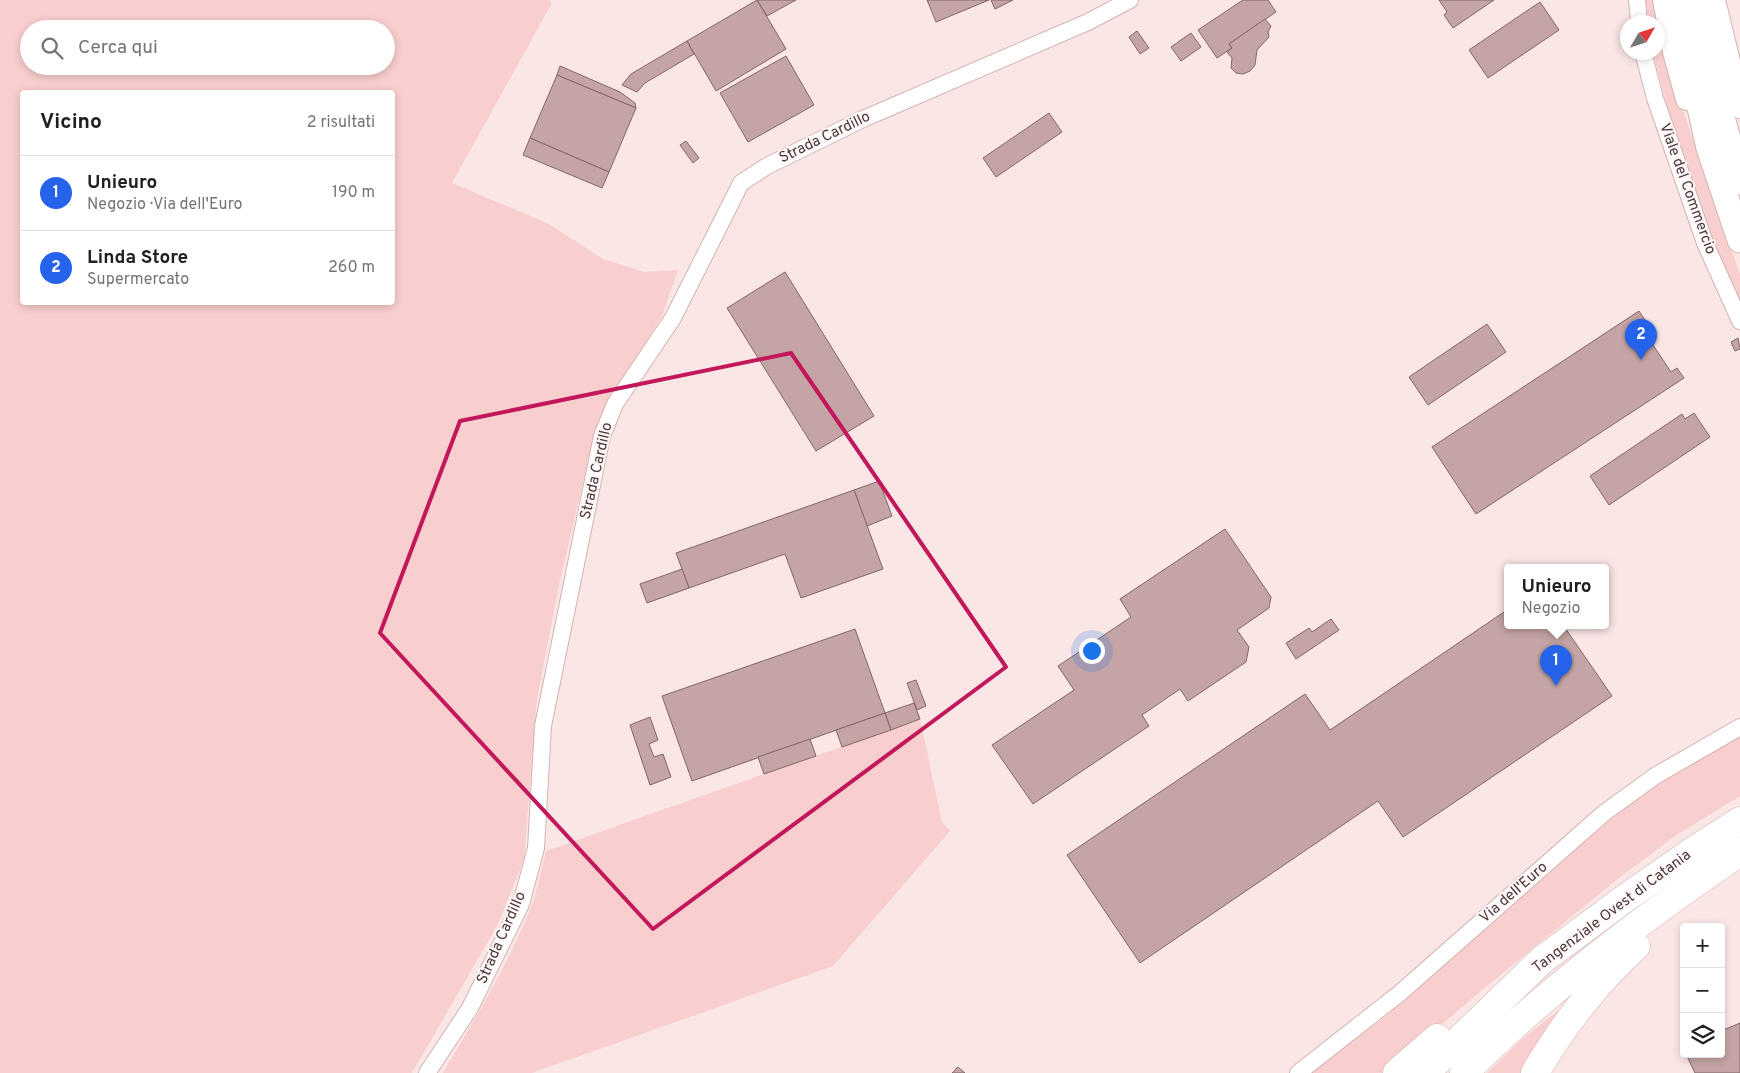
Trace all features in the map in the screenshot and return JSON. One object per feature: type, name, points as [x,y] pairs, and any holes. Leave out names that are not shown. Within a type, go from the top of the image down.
[{"type":"highway","name":"Tangenziale Ovest di Catania","points":[[1425,1073],[1542,960],[1627,897],[1740,821]]},
{"type":"highway","name":"Tangenziale Ovest di Catania","points":[[1464,1073],[1544,1001],[1632,929],[1740,852]]},
{"type":"highway","points":[[1535,1073],[1557,1037],[1581,1004],[1618,963],[1670,918],[1740,870]]},
{"type":"highway","points":[[1397,1073],[1483,996],[1542,960]]},
{"type":"main road","points":[[1664,0],[1674,52],[1687,98],[1709,148],[1740,240]]},
{"type":"main road","points":[[1676,0],[1709,148]]},
{"type":"main road","points":[[1695,0],[1713,85],[1740,182]]},
{"type":"main road","points":[[1714,0],[1736,78],[1740,107]]},
{"type":"street","name":"Strada Cardillo","points":[[427,1073],[470,1008],[521,904],[536,848],[543,726],[602,436],[615,404],[673,318],[741,184],[767,166],[863,119],[1088,22],[1130,0]]},
{"type":"street","points":[[1636,0],[1638,15]]},
{"type":"street","name":"Viale del Commercio","points":[[1645,60],[1655,98],[1704,243],[1740,322]]},
{"type":"street","name":"Via dell'Euro","points":[[1298,1073],[1400,993],[1604,813],[1655,776],[1740,727]]},
{"type":"highlighted area","points":[[791,353],[1006,667],[653,929],[380,633],[460,421]]},
{"type":"shaded area","points":[[0,0],[550,0],[551,5],[452,183],[547,223],[603,259],[644,272],[678,270],[662,316],[608,403],[594,435],[559,585],[537,699],[524,859],[498,924],[412,1073],[0,1073]]},
{"type":"shaded area","points":[[1645,0],[1658,0],[1661,15],[1647,15]]},
{"type":"shaded area","points":[[1665,34],[1677,93],[1740,274],[1740,302],[1709,236],[1671,119],[1655,60],[1665,60]]},
{"type":"shaded area","points":[[920,719],[942,822],[950,831],[833,966],[532,1073],[443,1073],[490,992],[522,929],[536,894],[546,851]]},
{"type":"shaded area","points":[[1740,737],[1740,796],[1678,834],[1620,877],[1482,990],[1385,1073],[1311,1073],[1386,1016],[1503,910],[1634,800],[1688,766]]},
{"type":"shaded area","points":[[1563,1007],[1525,1073],[1487,1073],[1522,1039]]},
{"type":"building","points":[[757,0],[796,0],[767,16]]},
{"type":"building","points":[[757,0],[786,49],[716,91],[687,41]]},
{"type":"building","points":[[927,0],[989,0],[936,22]]},
{"type":"building","points":[[991,0],[1013,0],[995,9]]},
{"type":"building","points":[[1243,0],[1268,0],[1276,12],[1229,44],[1232,48],[1217,58],[1198,30]]},
{"type":"building","points":[[1439,0],[1494,0],[1453,28],[1444,15],[1447,12]]},
{"type":"building","points":[[1540,2],[1559,30],[1488,78],[1469,50]]},
{"type":"building","points":[[1265,19],[1271,26],[1268,32],[1269,37],[1257,50],[1255,65],[1250,71],[1243,74],[1236,73],[1231,68],[1232,58],[1227,52],[1232,48],[1229,44]]},
{"type":"building","points":[[1137,31],[1149,48],[1140,54],[1129,37]]},
{"type":"building","points":[[1191,33],[1201,47],[1181,61],[1171,47]]},
{"type":"building","points":[[687,41],[694,54],[645,83],[637,92],[622,85],[631,74]]},
{"type":"building","points":[[786,56],[814,105],[748,142],[720,93]]},
{"type":"building","points":[[560,66],[620,92],[635,103],[636,108],[557,75]]},
{"type":"building","points":[[557,75],[636,108],[609,172],[530,138]]},
{"type":"building","points":[[1049,113],[1062,132],[996,177],[983,158]]},
{"type":"building","points":[[530,138],[609,172],[602,188],[523,155]]},
{"type":"building","points":[[686,141],[699,158],[693,163],[680,145]]},
{"type":"building","points":[[785,272],[874,416],[816,451],[727,308]]},
{"type":"building","points":[[1639,311],[1647,323],[1641,327],[1671,372],[1677,368],[1684,378],[1476,514],[1432,447]]},
{"type":"building","points":[[1487,324],[1506,352],[1428,405],[1409,377]]},
{"type":"building","points":[[1738,338],[1740,349],[1735,351],[1731,342]]},
{"type":"building","points":[[1694,413],[1710,437],[1609,505],[1590,476],[1682,414],[1685,419]]},
{"type":"building","points":[[879,481],[892,516],[867,526],[854,490]]},
{"type":"building","points":[[854,490],[883,569],[801,598],[785,554],[689,588],[676,553]]},
{"type":"building","points":[[1225,529],[1271,597],[1269,608],[1237,630],[1249,647],[1246,662],[1188,701],[1180,689],[1142,715],[1149,726],[1033,804],[992,745],[1074,690],[1058,666],[1131,617],[1120,599]]},
{"type":"building","points":[[682,569],[689,588],[647,603],[640,584]]},
{"type":"building","points":[[1504,612],[1504,629],[1566,629],[1612,696],[1403,837],[1378,801],[1140,963],[1067,855],[1305,694],[1330,730]]},
{"type":"building","points":[[1331,619],[1339,630],[1296,659],[1286,643],[1309,628],[1312,632]]},
{"type":"building","points":[[855,629],[885,713],[692,781],[662,696]]},
{"type":"building","points":[[916,680],[926,706],[917,710],[907,683]]},
{"type":"building","points":[[914,703],[920,719],[891,730],[885,713]]},
{"type":"building","points":[[885,713],[891,730],[842,747],[836,730]]},
{"type":"building","points":[[650,717],[658,740],[649,744],[654,757],[663,754],[671,777],[650,785],[630,725]]},
{"type":"building","points":[[810,739],[816,756],[764,774],[758,757]]},
{"type":"building","points":[[1740,1023],[1740,1073],[1695,1073],[1688,1058],[1725,1058],[1725,1029]]},
{"type":"building","points":[[958,1067],[965,1073],[952,1073]]},
{"type":"place","name":"Linda Store","points":[[1641,360]]},
{"type":"place","name":"Unieuro","points":[[1556,686]]}]
